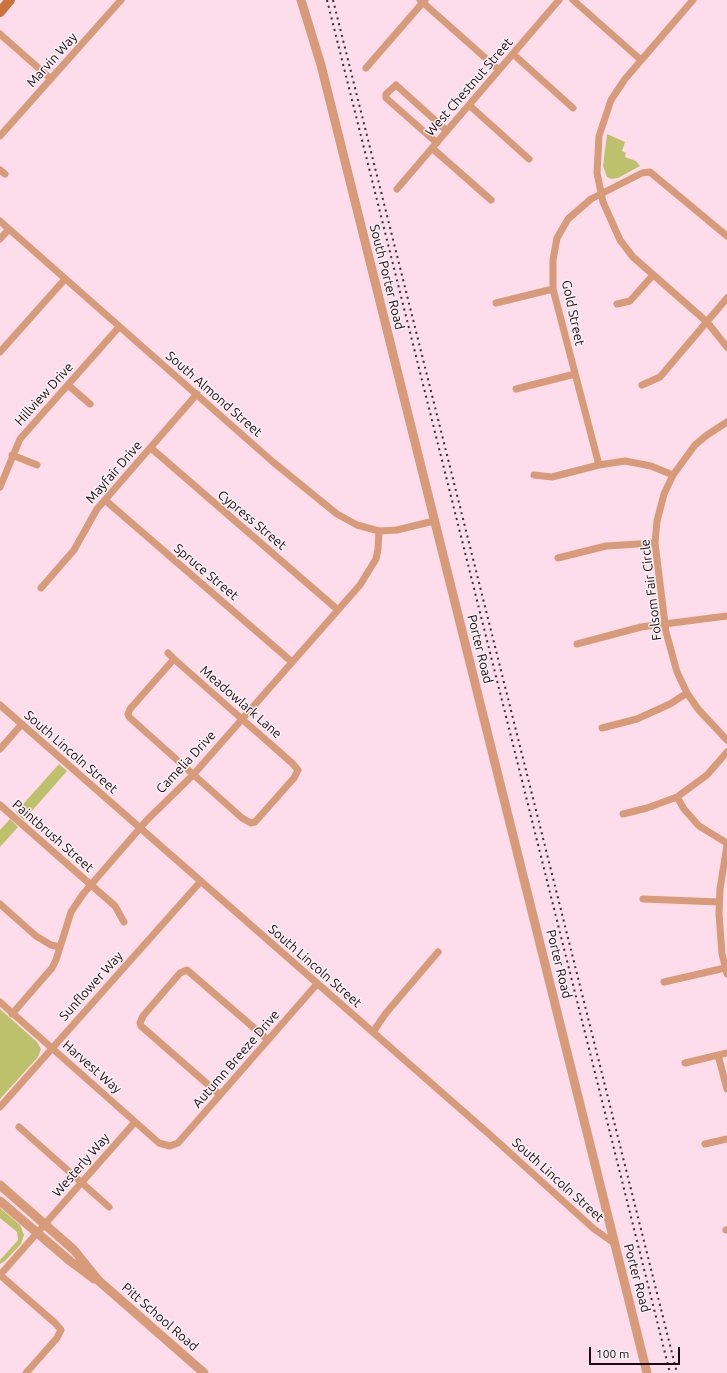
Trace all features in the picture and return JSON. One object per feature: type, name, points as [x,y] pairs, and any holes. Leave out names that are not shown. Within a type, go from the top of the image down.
[{"type":"main road","points":[[0,12],[10,0]]},
{"type":"street","name":"Marvin Way","points":[[0,136],[121,0]]},
{"type":"street","name":"South Porter Road","points":[[301,0],[321,65],[445,561]]},
{"type":"street","name":"West Chestnut Street","points":[[397,189],[559,0]]},
{"type":"street","points":[[573,0],[641,60]]},
{"type":"street","points":[[692,0],[641,60],[611,100],[604,119],[597,155],[600,194],[611,223],[620,240],[633,256],[707,322],[727,347]]},
{"type":"street","points":[[366,68],[422,1],[499,70]]},
{"type":"street","points":[[0,34],[51,79]]},
{"type":"street","points":[[513,54],[573,108]]},
{"type":"street","points":[[447,130],[396,85],[386,94],[386,98],[491,200]]},
{"type":"street","points":[[469,105],[529,159]]},
{"type":"street","name":"Gold Street","points":[[598,465],[553,289],[553,260],[558,238],[568,219],[583,204],[600,194],[642,173],[650,172],[727,236]]},
{"type":"street","name":"South Almond Street","points":[[0,221],[336,514],[357,525],[379,531],[397,530],[434,521]]},
{"type":"street","points":[[0,239],[9,229]]},
{"type":"street","points":[[617,304],[630,301],[653,275]]},
{"type":"street","points":[[0,352],[65,279]]},
{"type":"street","points":[[496,303],[553,289]]},
{"type":"street","points":[[642,385],[660,377],[727,298]]},
{"type":"street","name":"Hillview Drive","points":[[0,487],[12,454],[20,439],[120,326]]},
{"type":"street","points":[[516,389],[575,374]]},
{"type":"street","points":[[68,385],[90,404]]},
{"type":"street","name":"Mayfair Drive","points":[[41,588],[74,550],[85,533],[91,517],[104,500],[197,394]]},
{"type":"street","name":"Folsom Fair Circle","points":[[727,422],[695,445],[672,475],[664,494],[657,521],[655,543],[665,624],[672,657],[687,693],[708,721],[727,740]]},
{"type":"street","name":"Cypress Street","points":[[151,448],[338,610]]},
{"type":"street","points":[[12,454],[36,465]]},
{"type":"street","points":[[534,475],[552,478],[598,465],[625,461],[651,466],[672,475]]},
{"type":"street","name":"Spruce Street","points":[[104,500],[292,662]]},
{"type":"street","name":"Camelia Drive","points":[[12,1014],[52,968],[71,912],[91,885],[140,828],[193,774],[338,610],[372,568],[378,549],[379,531]]},
{"type":"street","points":[[558,558],[606,546],[655,543]]},
{"type":"street","name":"Porter Road","points":[[445,561],[647,1373]]},
{"type":"street","points":[[577,644],[641,627],[727,616]]},
{"type":"street","name":"Meadowlark Lane","points":[[168,654],[242,718],[298,770],[294,778],[259,818],[251,823],[246,821],[193,774]]},
{"type":"street","points":[[174,659],[133,705],[128,714],[135,723],[193,774]]},
{"type":"street","points":[[602,728],[637,719],[670,704],[687,693]]},
{"type":"street","name":"South Lincoln Street","points":[[0,705],[373,1032],[594,1229],[614,1243]]},
{"type":"street","points":[[0,749],[22,724]]},
{"type":"street","points":[[622,814],[677,797],[707,775],[727,752]]},
{"type":"street","points":[[664,982],[726,971],[720,932],[719,902],[727,844],[699,826],[684,809],[677,797]]},
{"type":"street","name":"Paintbrush Street","points":[[0,805],[115,906],[124,922]]},
{"type":"street","name":"Sunflower Way","points":[[0,1107],[201,881]]},
{"type":"street","points":[[643,899],[719,902]]},
{"type":"street","points":[[0,904],[36,936],[51,945],[60,947]]},
{"type":"street","points":[[373,1032],[386,1013],[438,952]]},
{"type":"street","points":[[220,1095],[140,1023],[143,1016],[180,973],[185,970],[190,971],[268,1040]]},
{"type":"street","name":"Autumn Breeze Drive","points":[[170,1146],[178,1143],[317,984]]},
{"type":"street","name":"Harvest Way","points":[[0,1002],[135,1122],[160,1143],[170,1146]]},
{"type":"street","points":[[685,1063],[727,1053]]},
{"type":"street","points":[[718,1055],[727,1089]]},
{"type":"street","name":"Westerly Way","points":[[0,1275],[135,1122]]},
{"type":"street","points":[[19,1127],[109,1207]]},
{"type":"street","points":[[705,1144],[727,1139]]},
{"type":"street","name":"Pitt School Road","points":[[0,1185],[74,1250],[99,1281],[204,1373]]},
{"type":"street","name":"Pitt School Road","points":[[0,1201],[38,1232],[74,1265],[99,1281]]},
{"type":"street","points":[[0,1275],[61,1330],[57,1338],[26,1373]]},
{"type":"green space","points":[[607,134],[625,142],[622,151],[626,153],[625,157],[636,161],[640,166],[618,178],[611,179],[607,177],[603,166]]},
{"type":"green space","points":[[59,764],[67,771],[24,820],[16,812]]},
{"type":"green space","points":[[10,819],[18,827],[0,847],[0,830]]},
{"type":"green space","points":[[0,1009],[37,1042],[41,1049],[38,1057],[0,1099]]},
{"type":"green space","points":[[0,1208],[20,1225],[24,1235],[21,1244],[5,1261],[0,1264],[0,1260],[18,1240],[17,1232],[0,1218]]},
{"type":"railway","points":[[327,0],[670,1373]]},
{"type":"railway","points":[[333,0],[677,1373]]}]
